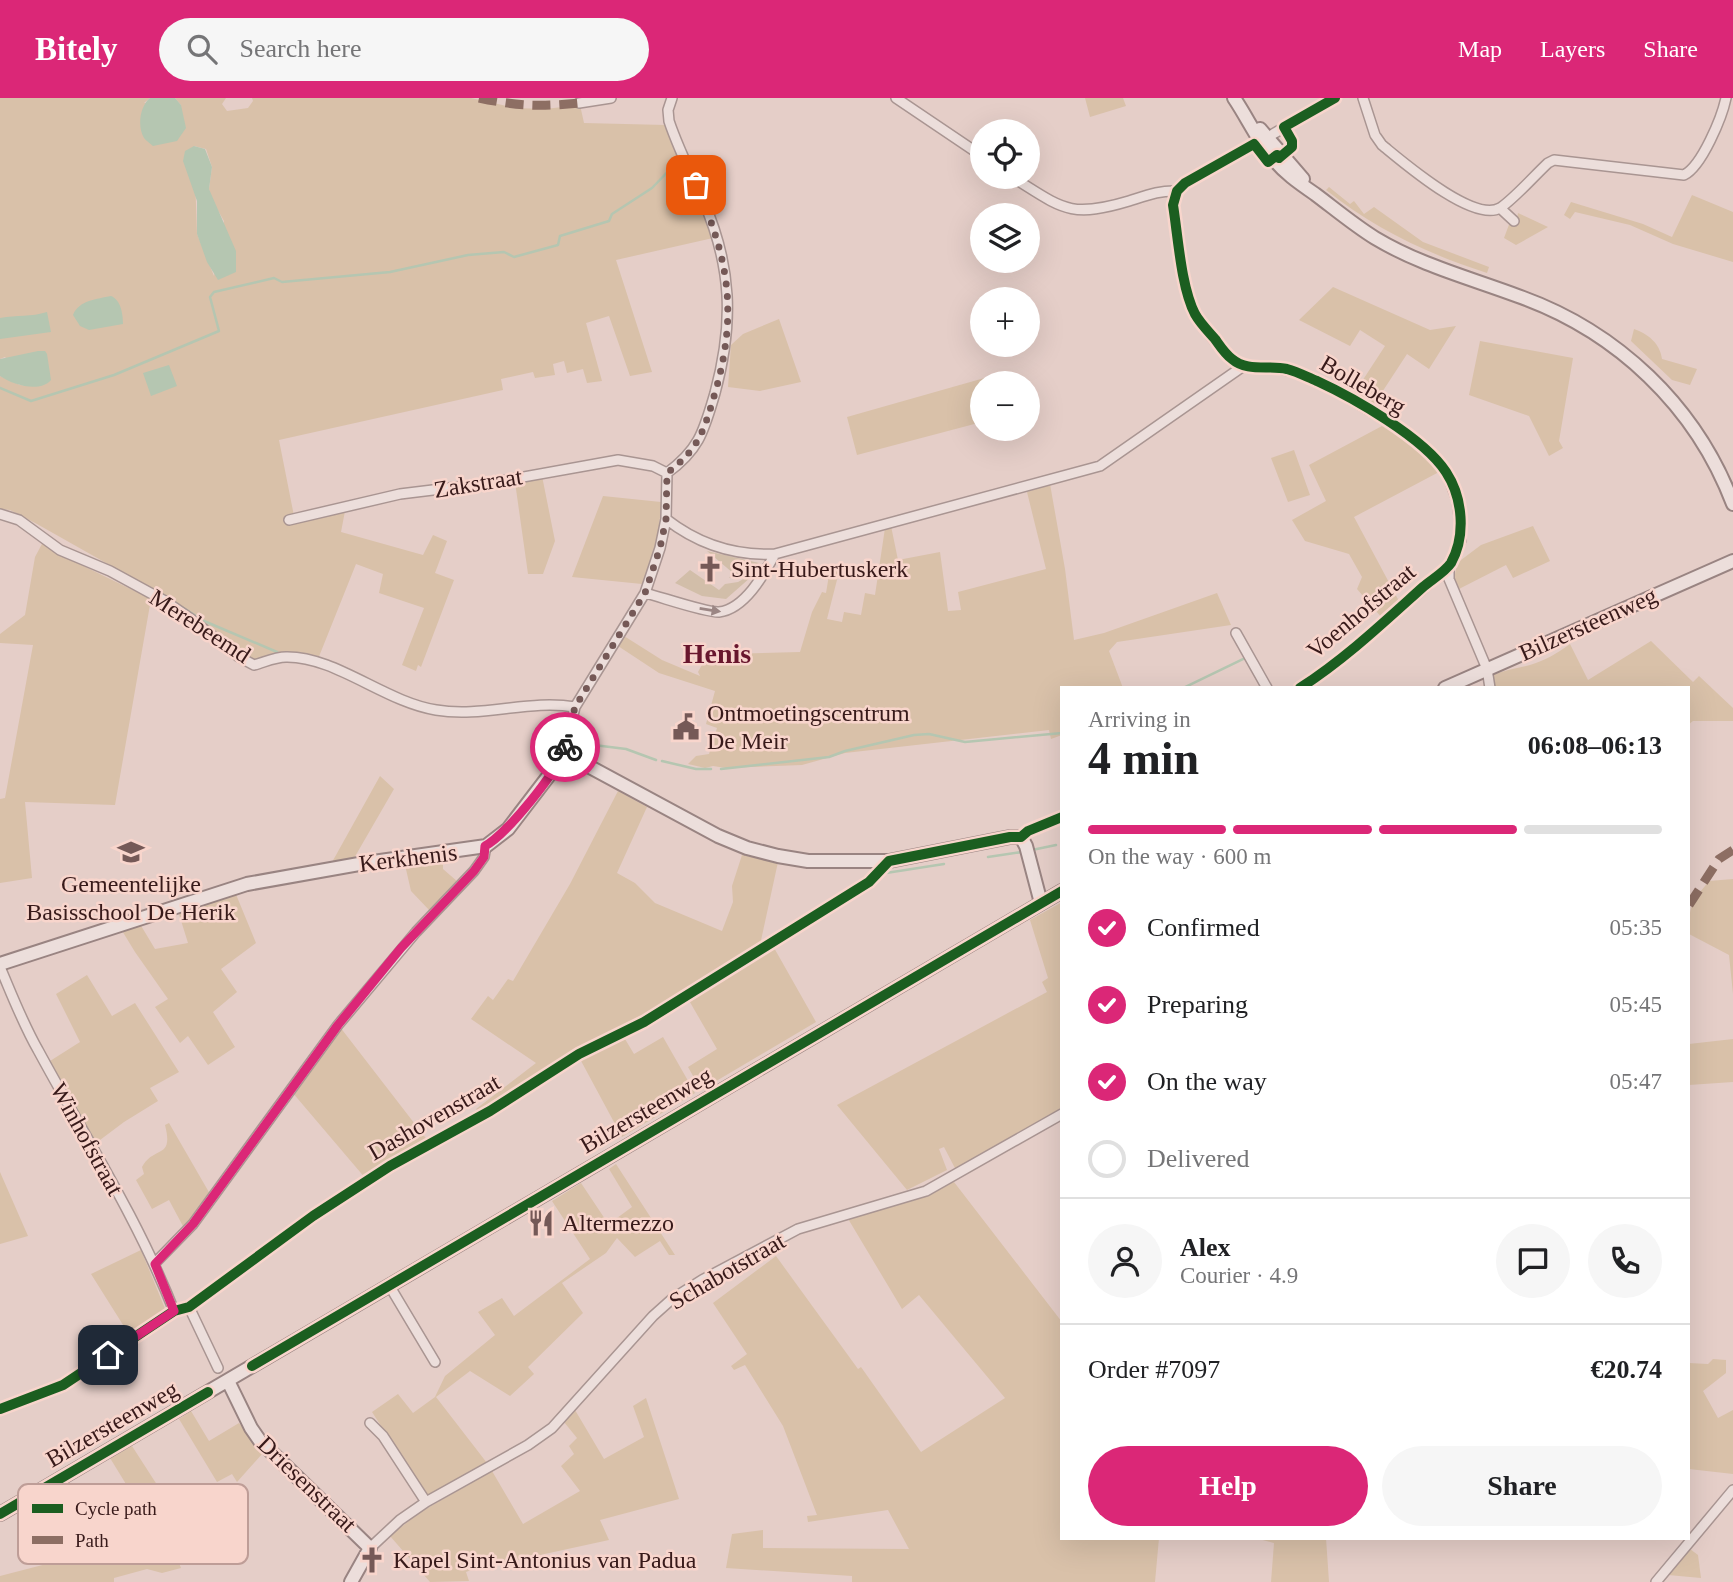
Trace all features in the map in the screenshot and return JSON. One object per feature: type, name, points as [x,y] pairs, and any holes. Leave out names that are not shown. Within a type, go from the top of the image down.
[{"type":"main road","points":[[1234,98],[1314,194]]},
{"type":"main road","points":[[1243,111],[1273,159],[1292,177],[1355,225],[1426,264],[1552,310],[1586,326],[1637,364],[1681,411],[1717,467],[1733,504]]},
{"type":"main road","name":"Bilzersteenweg","points":[[1449,686],[1733,561]]},
{"type":"main road","points":[[564,753],[688,821],[747,848],[778,856],[808,861],[889,861],[1021,837],[1026,846],[1041,903]]},
{"type":"main road","name":"Kerkhenis","points":[[0,965],[247,884],[485,846],[508,829],[564,753]]},
{"type":"main road","name":"Bilzersteenweg","points":[[51,1484],[1060,892]]},
{"type":"main road","name":"Driesenstraat","points":[[228,1381],[260,1441],[370,1548]]},
{"type":"main road","name":"Bilzersteenweg","points":[[0,1514],[18,1504]]},
{"type":"main road","points":[[351,1582],[370,1548]]},
{"type":"street","points":[[579,103],[611,98]]},
{"type":"street","points":[[667,473],[685,458],[700,439],[723,362],[729,306],[718,238],[669,121],[668,110],[672,98]]},
{"type":"street","points":[[896,98],[970,148]]},
{"type":"street","points":[[1273,134],[1335,98]]},
{"type":"street","points":[[1363,98],[1375,135],[1382,145],[1448,196],[1484,210],[1500,208],[1554,160],[1684,175],[1692,172],[1699,162],[1726,98]]},
{"type":"street","points":[[666,519],[713,546],[754,555],[775,554],[1100,466],[1242,367],[1230,358],[1196,315],[1188,297],[1173,205],[1177,191],[1185,183],[1245,149]]},
{"type":"street","points":[[1033,189],[1069,210],[1097,210],[1164,190],[1177,191]]},
{"type":"street","points":[[1500,208],[1514,221]]},
{"type":"street","name":"Bolleberg","points":[[1242,367],[1286,369],[1330,387],[1412,438],[1430,454],[1447,473],[1457,500],[1461,540],[1449,566]]},
{"type":"street","name":"Zakstraat","points":[[289,520],[400,494],[618,460],[653,466],[667,473]]},
{"type":"street","name":"Kerkhenis","points":[[564,753],[575,707],[645,593],[660,548],[666,519],[667,473]]},
{"type":"street","name":"Merebeemd","points":[[0,514],[19,520],[60,550],[110,571],[164,601],[239,657],[254,665],[285,657],[324,664],[404,702],[440,711],[559,704],[575,707]]},
{"type":"street","points":[[645,593],[710,612],[726,611],[748,594],[775,554]]},
{"type":"street","points":[[1449,566],[1449,579],[1487,669],[1490,686]]},
{"type":"street","name":"Voenhofstraat","points":[[1303,686],[1358,645],[1449,566]]},
{"type":"street","points":[[1236,633],[1266,686]]},
{"type":"street","points":[[1021,837],[1028,831],[1060,818]]},
{"type":"street","points":[[155,1264],[193,1224],[288,1090],[346,1014],[416,932],[474,871],[484,857],[485,846]]},
{"type":"street","name":"Dashovenstraat","points":[[0,1409],[64,1385],[174,1311],[188,1307],[313,1216],[390,1166],[490,1111],[579,1054],[644,1022],[869,883],[889,861]]},
{"type":"street","name":"Winhofstraat","points":[[0,965],[36,1048],[155,1264],[174,1311]]},
{"type":"street","name":"Schabotstraat","points":[[370,1548],[400,1520],[426,1502],[552,1429],[653,1317],[672,1299],[702,1280],[798,1229],[926,1191],[1060,1115]]},
{"type":"street","points":[[389,1285],[436,1362]]},
{"type":"street","points":[[188,1307],[218,1368]]},
{"type":"street","points":[[370,1423],[383,1436],[426,1502]]},
{"type":"street","points":[[1656,1582],[1733,1490]]},
{"type":"shaded area","points":[[0,98],[150,98],[144,103],[181,105],[175,98],[226,98],[222,104],[227,111],[248,108],[252,98],[471,98],[515,108],[545,109],[580,105],[584,123],[666,125],[713,238],[616,260],[652,372],[630,376],[609,316],[586,323],[602,381],[587,383],[583,369],[567,373],[564,361],[553,364],[555,375],[535,378],[533,372],[501,379],[503,390],[279,440],[295,521],[345,511],[341,532],[423,555],[433,535],[447,541],[435,573],[454,580],[421,667],[418,665],[416,671],[402,665],[424,608],[379,593],[383,574],[356,564],[318,659],[277,654],[256,660],[168,598],[37,524],[10,510],[0,509],[0,376],[20,385],[32,386],[5,357],[0,359]],"holes":[[[194,146],[206,149],[212,167],[209,189],[224,221],[214,276],[197,234]]]},
{"type":"shaded area","points":[[150,98],[175,98],[181,105],[186,128],[177,141],[153,146],[144,138],[141,116]]},
{"type":"shaded area","points":[[1085,98],[1123,98],[1126,106],[1090,117]]},
{"type":"shaded area","points":[[194,146],[205,149],[212,167],[209,189],[236,251],[236,272],[218,280],[207,262],[197,234],[197,201],[183,161],[185,151]]},
{"type":"shaded area","points":[[1329,187],[1350,204],[1354,201],[1364,214],[1374,207],[1423,242],[1489,267],[1487,273],[1423,249],[1383,228],[1326,190]]},
{"type":"shaded area","points":[[1692,195],[1733,212],[1733,262],[1673,244],[1630,225],[1575,212],[1570,219],[1564,215],[1571,202],[1643,224],[1672,237]]},
{"type":"shaded area","points":[[1518,213],[1548,227],[1516,245],[1504,238],[1510,222],[1517,219]]},
{"type":"shaded area","points":[[1333,287],[1430,330],[1456,326],[1429,369],[1407,354],[1373,406],[1353,395],[1385,346],[1360,330],[1350,346],[1299,320]]},
{"type":"shaded area","points":[[111,296],[119,304],[123,324],[89,330],[80,326],[73,315],[80,306]]},
{"type":"shaded area","points":[[47,312],[51,332],[0,339],[0,318]]},
{"type":"shaded area","points":[[779,319],[801,382],[760,391],[728,387],[731,345],[743,334]]},
{"type":"shaded area","points":[[1634,329],[1652,340],[1659,348],[1662,359],[1697,369],[1690,385],[1672,380],[1631,341]]},
{"type":"shaded area","points":[[1480,341],[1573,358],[1559,441],[1563,448],[1549,456],[1529,416],[1469,395]]},
{"type":"shaded area","points":[[45,351],[47,354],[51,380],[46,384],[26,386],[0,376],[0,359]]},
{"type":"shaded area","points":[[169,365],[177,386],[151,396],[143,373]]},
{"type":"shaded area","points":[[970,382],[970,425],[857,455],[847,417]]},
{"type":"shaded area","points":[[1382,426],[1410,443],[1439,472],[1354,517],[1400,603],[1382,618],[1357,589],[1362,577],[1349,554],[1305,541],[1292,520],[1326,501],[1309,465]]},
{"type":"shaded area","points":[[1294,450],[1310,495],[1288,502],[1271,458]]},
{"type":"shaded area","points":[[542,476],[555,541],[543,574],[528,574],[515,482]]},
{"type":"shaded area","points":[[1050,484],[1074,640],[1104,633],[1217,593],[1231,625],[1117,642],[1109,651],[1122,686],[1060,686],[1060,736],[1051,739],[1049,730],[845,753],[802,765],[726,768],[705,768],[688,764],[696,756],[709,754],[717,728],[706,724],[715,691],[659,673],[618,646],[624,636],[662,660],[700,676],[698,672],[711,648],[725,654],[800,652],[812,612],[822,592],[826,593],[830,569],[839,572],[827,619],[842,622],[844,612],[861,615],[865,593],[875,595],[885,528],[891,526],[898,560],[940,552],[948,611],[961,610],[958,592],[1046,569],[1027,492]]},
{"type":"shaded area","points":[[603,496],[661,502],[656,544],[642,584],[572,577]]},
{"type":"shaded area","points":[[1533,526],[1550,561],[1513,578],[1506,565],[1457,590],[1454,580],[1457,563],[1481,545]]},
{"type":"shaded area","points":[[43,542],[59,554],[151,599],[115,805],[25,802],[32,878],[0,883],[0,799],[5,798],[33,645],[0,643],[0,634],[25,615],[35,557]]},
{"type":"shaded area","points":[[707,551],[759,563],[746,574],[729,578],[733,573]]},
{"type":"shaded area","points":[[690,570],[719,590],[725,584],[751,577],[726,599],[702,596],[675,583]]},
{"type":"shaded area","points":[[1651,641],[1693,682],[1699,676],[1733,708],[1733,721],[1690,723],[1690,686],[1492,686],[1491,676],[1540,661],[1570,644],[1588,680]]},
{"type":"shaded area","points":[[380,776],[394,789],[353,860],[331,864]]},
{"type":"shaded area","points":[[618,791],[647,807],[617,873],[635,883],[655,903],[722,931],[733,902],[732,886],[742,855],[778,862],[760,945],[481,1114],[476,1109],[536,1063],[471,1019],[488,996],[493,1000],[508,979],[513,981],[570,884]]},
{"type":"shaded area","points":[[443,860],[443,869],[458,882],[430,911],[411,891],[405,865]]},
{"type":"shaded area","points":[[1733,879],[1733,994],[1729,955],[1690,935],[1691,910],[1709,881]]},
{"type":"shaded area","points":[[235,892],[256,943],[221,969],[237,992],[213,1012],[235,1047],[208,1065],[188,1036],[180,1043],[155,1007],[168,999],[121,929],[140,924],[155,949],[188,943],[178,911]]},
{"type":"shaded area","points":[[1060,903],[1060,1111],[957,1172],[944,1147],[939,1149],[947,1170],[907,1190],[837,1105],[1047,992],[1042,982],[1048,978],[1030,920]]},
{"type":"shaded area","points":[[773,946],[816,1022],[701,1090],[688,1067],[717,1049],[687,997]]},
{"type":"shaded area","points":[[87,975],[112,1016],[135,1003],[179,1072],[150,1088],[158,1101],[96,1143],[50,1061],[80,1042],[56,994]]},
{"type":"shaded area","points":[[340,1027],[428,1141],[366,1179],[292,1092]]},
{"type":"shaded area","points":[[622,1034],[634,1054],[663,1037],[695,1093],[622,1137],[580,1059]]},
{"type":"shaded area","points":[[1733,1039],[1733,1082],[1690,1085],[1690,1044]]},
{"type":"shaded area","points":[[169,1123],[210,1194],[184,1228],[169,1200],[152,1209],[136,1180],[144,1174],[142,1167],[147,1160],[165,1148],[165,1125]]},
{"type":"shaded area","points":[[616,1164],[675,1255],[669,1255],[660,1241],[635,1257],[617,1238],[606,1253],[562,1283],[583,1313],[528,1367],[534,1374],[510,1396],[470,1371],[436,1397],[487,1463],[432,1495],[425,1494],[372,1412],[398,1394],[413,1413],[435,1397],[445,1376],[495,1335],[478,1312],[502,1298],[514,1316],[590,1259],[552,1201],[581,1183],[615,1234],[623,1228],[617,1218],[632,1207],[609,1169]]},
{"type":"shaded area","points":[[0,1172],[28,1236],[0,1244]]},
{"type":"shaded area","points":[[954,1182],[1060,1319],[1060,1540],[1159,1540],[1155,1582],[852,1582],[852,1576],[726,1568],[732,1534],[763,1530],[763,1548],[909,1549],[888,1510],[808,1522],[807,1516],[817,1515],[783,1426],[745,1365],[734,1370],[731,1366],[747,1354],[713,1303],[776,1256],[858,1369],[861,1367],[921,1452],[1005,1398],[919,1295],[902,1309],[847,1217],[926,1194]]},
{"type":"shaded area","points":[[141,1250],[166,1311],[130,1336],[91,1274]]},
{"type":"shaded area","points":[[1713,1359],[1726,1360],[1726,1373],[1703,1391],[1718,1418],[1733,1410],[1733,1474],[1690,1469],[1690,1363],[1708,1364]]},
{"type":"shaded area","points":[[646,1398],[679,1499],[600,1520],[609,1540],[471,1570],[466,1572],[469,1581],[430,1582],[390,1536],[419,1513],[492,1471],[523,1524],[580,1491],[561,1466],[574,1454],[569,1446],[577,1438],[564,1422],[575,1410],[604,1459],[644,1437],[633,1406]]},
{"type":"shaded area","points":[[191,1411],[209,1441],[239,1423],[263,1453],[237,1482],[232,1474],[217,1482],[179,1419]]},
{"type":"shaded area","points":[[132,1446],[157,1484],[126,1484],[110,1458]]},
{"type":"shaded area","points":[[1263,1540],[1326,1540],[1329,1582],[1271,1582],[1274,1543]]},
{"type":"shaded area","points":[[1690,1549],[1698,1555],[1701,1578],[1668,1575]]},
{"type":"shaded area","points":[[46,1564],[179,1564],[181,1568],[162,1573],[147,1569],[114,1578],[114,1582],[0,1582],[0,1576]]},
{"type":"waterway","points":[[0,388],[31,401],[114,375],[219,331],[210,297],[214,292],[274,278],[282,282],[390,272],[468,255],[504,252],[514,257],[558,245],[560,236],[609,221],[612,214],[652,188],[679,160]]},
{"type":"waterway","points":[[182,607],[204,621],[277,652]]},
{"type":"waterway","points":[[1187,686],[1247,657]]},
{"type":"waterway","points":[[721,769],[829,757],[914,735],[929,734],[965,742],[1060,733]]},
{"type":"waterway","points":[[574,748],[584,735],[590,737],[594,745],[626,749],[656,760]]},
{"type":"waterway","points":[[662,761],[696,769],[711,769]]},
{"type":"waterway","points":[[1032,850],[1056,845]]},
{"type":"waterway","points":[[988,857],[1022,852]]},
{"type":"waterway","points":[[886,873],[944,864]]},
{"type":"marked path","points":[[479,98],[529,105],[579,103]]},
{"type":"marked path","points":[[1690,903],[1719,859],[1733,850]]},
{"type":"cycle path","points":[[1303,686],[1348,653],[1451,563],[1459,541],[1460,529],[1456,493],[1452,482],[1436,459],[1405,433],[1368,408],[1295,372],[1244,365],[1227,355],[1199,321],[1190,303],[1183,276],[1173,205],[1177,191],[1185,183],[1254,144],[1268,162],[1277,155],[1279,158],[1292,147],[1292,141],[1284,127],[1335,98]]},
{"type":"cycle path","points":[[0,1409],[63,1385],[174,1311],[189,1307],[313,1216],[390,1166],[490,1111],[579,1054],[644,1022],[869,882],[889,861],[1021,837],[1028,831],[1060,818]]},
{"type":"cycle path","points":[[252,1366],[1060,892]]},
{"type":"cycle path","points":[[51,1484],[208,1392]]},
{"type":"cycle path","points":[[0,1514],[18,1503]]},
{"type":"way so far","points":[[565,747],[575,707],[645,593],[660,548],[666,519],[667,473],[685,458],[700,439],[720,377],[727,340],[729,306],[725,271],[718,238],[696,185]]},
{"type":"place","name":"Sint-Hubertuskerk","points":[[710,569]]},
{"type":"place","name":"Ontmoetingscentrum De Meir","points":[[686,727]]},
{"type":"place","name":"Gemeentelijke Basisschool De Herik","points":[[131,852]]},
{"type":"place","name":"Altermezzo","points":[[541,1223]]},
{"type":"place","name":"Kapel Sint-Antonius van Padua","points":[[372,1560]]},
{"type":"district","name":"Henis","points":[[717,653]]},
{"type":"route","points":[[108,1355],[174,1311],[155,1264],[193,1224],[288,1090],[338,1025],[401,948],[474,871],[484,857],[485,846],[508,829],[557,765],[565,747]]}]
